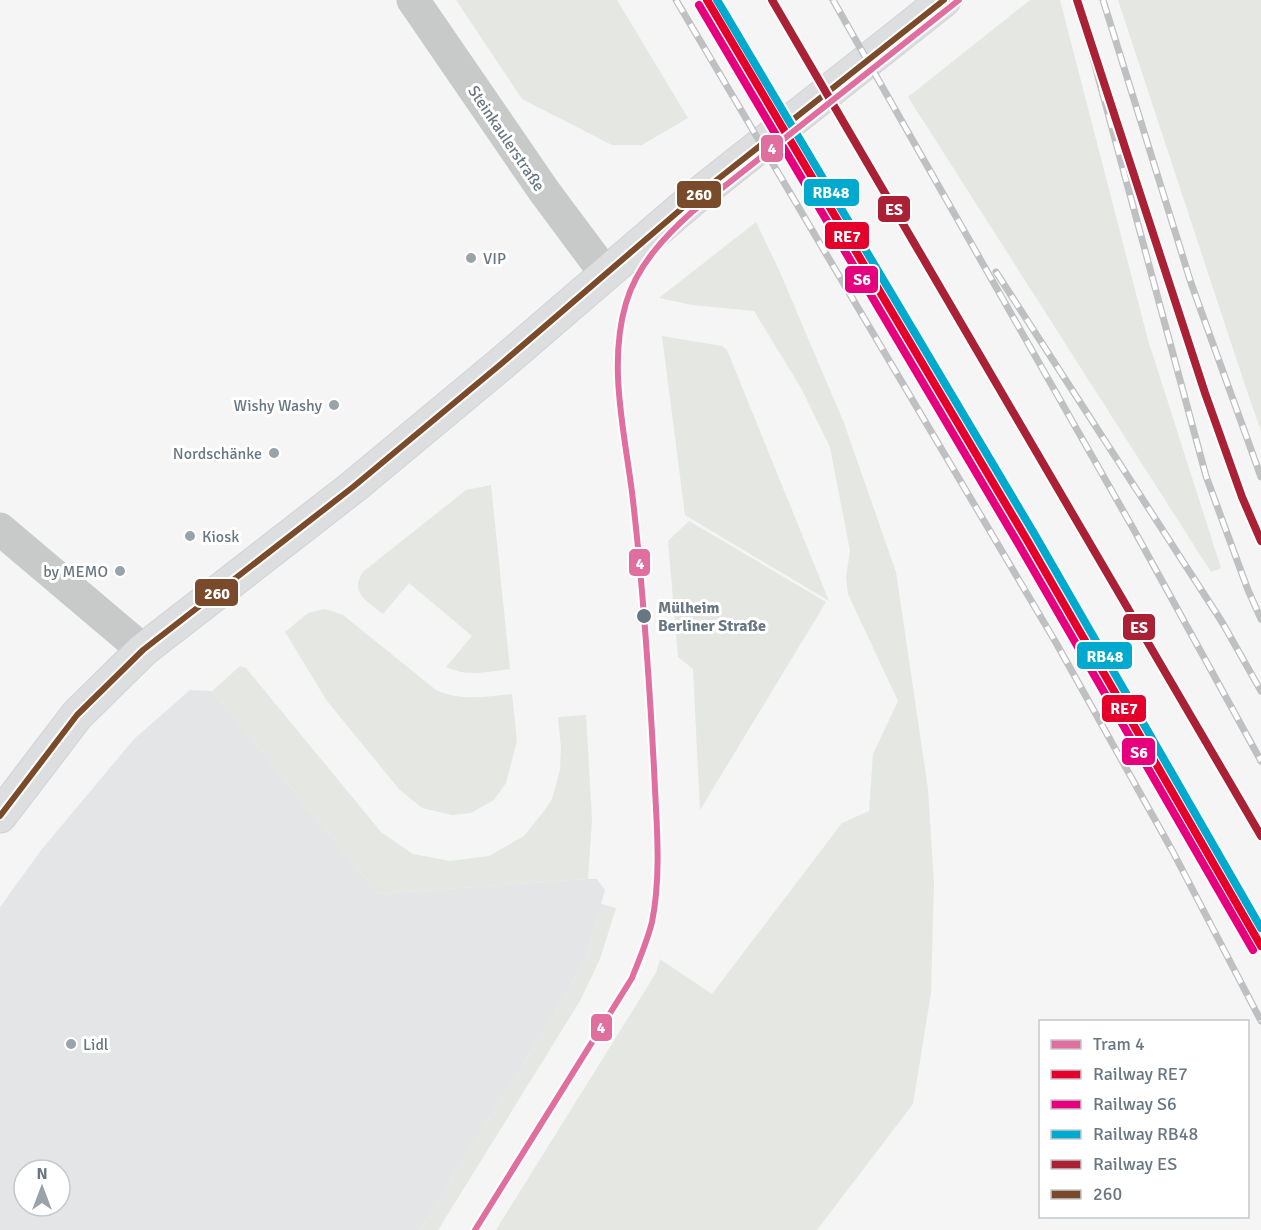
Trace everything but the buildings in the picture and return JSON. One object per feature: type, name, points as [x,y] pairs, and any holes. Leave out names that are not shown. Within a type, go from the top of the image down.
[{"type":"main road","points":[[0,816],[77,715],[143,650],[353,487],[693,198],[936,2]]},
{"type":"street","name":"Steinkaulerstraße","points":[[412,0],[544,191],[605,273]]},
{"type":"street","points":[[0,529],[143,650]]},
{"type":"shaded area","points":[[456,0],[617,0],[688,118],[642,145],[612,145],[522,99]]},
{"type":"shaded area","points":[[1030,0],[1060,0],[1148,340],[1221,568],[1211,572],[908,97]]},
{"type":"shaded area","points":[[1118,0],[1261,0],[1261,431],[1245,385]]},
{"type":"shaded area","points":[[756,222],[779,270],[844,423],[896,572],[928,789],[934,883],[931,993],[913,1104],[817,1230],[496,1230],[656,973],[660,959],[712,994],[842,823],[869,811],[873,754],[898,701],[848,594],[846,577],[850,551],[830,447],[801,388],[754,311],[692,305],[659,298]]},
{"type":"shaded area","points":[[662,336],[722,346],[727,350],[829,601],[685,515]]},
{"type":"shaded area","points":[[491,485],[510,669],[478,673],[462,672],[446,667],[472,636],[409,583],[383,614],[366,600],[358,585],[364,571],[466,490]]},
{"type":"shaded area","points":[[689,521],[826,602],[700,810],[693,669],[678,657],[668,541]]},
{"type":"shaded area","points":[[325,609],[343,615],[436,690],[464,697],[512,694],[517,741],[506,783],[494,800],[471,813],[452,815],[422,808],[399,789],[327,701],[285,632],[308,613]]},
{"type":"shaded area","points":[[240,666],[246,668],[381,832],[413,854],[450,861],[489,856],[524,836],[552,799],[560,770],[561,748],[558,717],[586,715],[592,819],[588,879],[378,894],[212,691]]},
{"type":"shaded area","points":[[190,690],[212,691],[378,894],[588,879],[597,879],[605,890],[587,955],[556,1011],[420,1230],[0,1230],[0,907],[42,849],[134,739]]},
{"type":"shaded area","points":[[601,904],[616,908],[600,959],[580,1001],[438,1230],[420,1230],[556,1011],[587,955]]},
{"type":"railway","points":[[676,0],[1055,641],[1173,852],[1261,1021]]},
{"type":"railway","points":[[833,0],[1134,530],[1261,761]]},
{"type":"railway","points":[[1103,0],[1191,283],[1261,477]]},
{"type":"railway","points":[[1079,6],[1206,476],[1261,619]]},
{"type":"railway","points":[[996,272],[1222,622],[1261,691]]},
{"type":"tram line","name":"4","points":[[475,1230],[632,978],[652,922],[657,884],[658,845],[650,699],[639,561],[618,373],[621,326],[631,289],[653,253],[692,212],[959,0]]},
{"type":"rail line","name":"RE7","points":[[707,0],[1027,540],[1261,946]]},
{"type":"rail line","name":"RB48","points":[[717,0],[1035,535],[1261,928]]},
{"type":"rail line","name":"ES","points":[[772,0],[1261,836]]},
{"type":"rail line","name":"ES","points":[[1077,0],[1205,393],[1242,497],[1261,541]]},
{"type":"rail line","name":"S6","points":[[699,5],[1019,545],[1253,950]]},
{"type":"transit line","name":"260","points":[[0,816],[77,715],[143,650],[353,487],[501,364],[694,198],[944,0]]},
{"type":"place","name":"VIP","points":[[471,258]]},
{"type":"place","name":"Wishy Washy","points":[[334,405]]},
{"type":"place","name":"Nordschänke","points":[[274,453]]},
{"type":"place","name":"Kiosk","points":[[190,536]]},
{"type":"place","name":"by MEMO","points":[[120,571]]},
{"type":"place","name":"Mülheim Berliner Straße","points":[[644,616]]},
{"type":"place","name":"Lidl","points":[[71,1044]]}]
